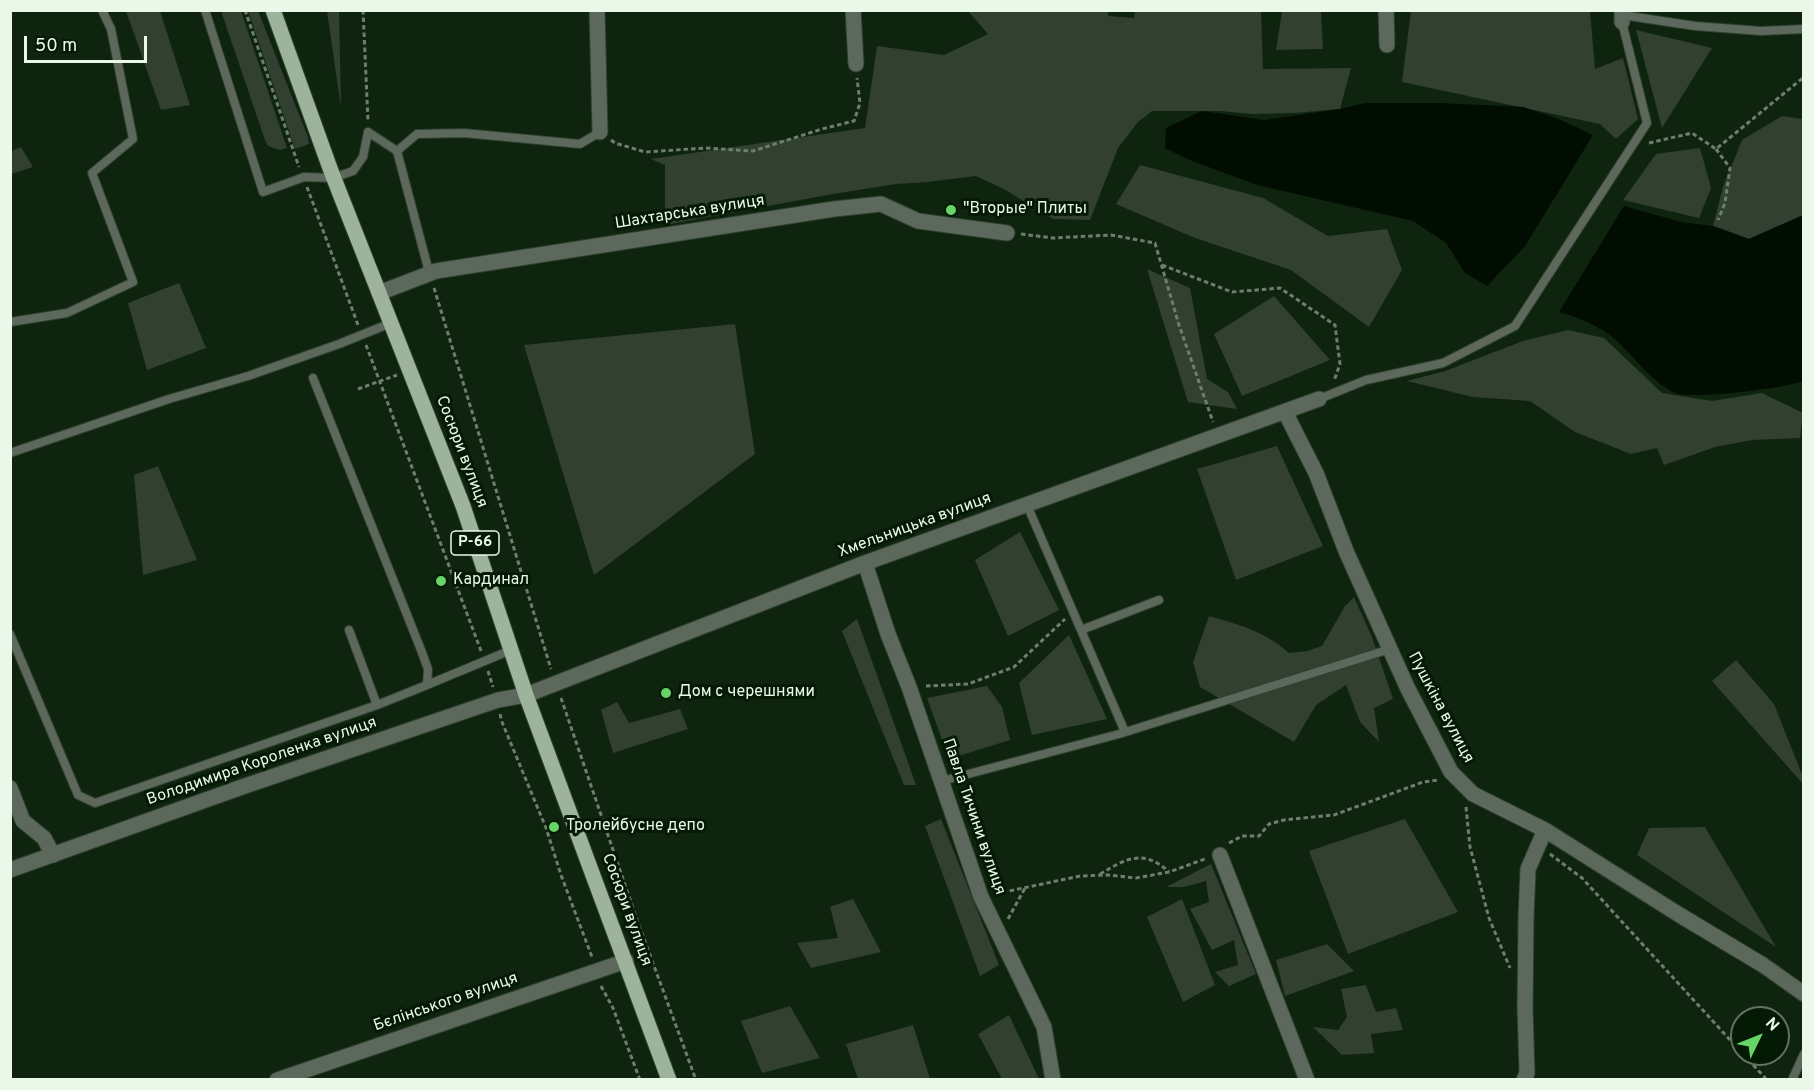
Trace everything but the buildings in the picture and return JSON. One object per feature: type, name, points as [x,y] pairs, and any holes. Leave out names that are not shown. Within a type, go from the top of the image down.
[{"type":"main road","name":"Сосюри вулиця","points":[[273,10],[333,178],[463,506],[526,695],[669,1080]]},
{"type":"street","points":[[597,10],[600,132]]},
{"type":"street","points":[[853,10],[856,64]]},
{"type":"street","points":[[1386,10],[1387,45]]},
{"type":"street","name":"Шахтарська вулиця","points":[[379,293],[429,272],[834,209],[881,204],[918,221],[1007,233]]},
{"type":"street","name":"Хмельницька вулиця","points":[[526,695],[865,563],[1324,397]]},
{"type":"street","name":"Пушкіна вулиця","points":[[1285,412],[1316,473],[1346,551],[1390,650],[1450,772],[1473,794],[1545,830],[1668,909],[1763,965],[1803,993]]},
{"type":"street","name":"Павла Тичини вулиця","points":[[865,563],[981,897],[1044,1027],[1053,1080]]},
{"type":"street","name":"Володимира Короленка вулиця","points":[[10,870],[242,787],[498,700],[526,695]]},
{"type":"street","points":[[10,788],[23,821],[44,838],[53,855]]},
{"type":"street","points":[[1524,1080],[1527,1073],[1525,1008],[1528,869],[1545,830]]},
{"type":"street","points":[[1220,855],[1307,1080]]},
{"type":"street","name":"Бєлінського вулиця","points":[[277,1080],[626,960]]},
{"type":"lane","points":[[10,322],[68,314],[133,282],[92,173],[133,139],[111,29],[102,10]]},
{"type":"lane","points":[[206,10],[263,192],[304,177],[333,178],[353,171],[363,157],[368,132],[398,151],[429,272]]},
{"type":"lane","points":[[1324,397],[1366,380],[1443,363],[1515,326],[1647,123],[1622,16],[1695,26],[1761,31],[1803,29]]},
{"type":"lane","points":[[398,151],[417,134],[464,133],[580,144],[600,132]]},
{"type":"lane","points":[[10,453],[169,399],[258,373],[341,344],[391,323]]},
{"type":"lane","points":[[313,378],[421,650],[428,669],[427,686]]},
{"type":"lane","points":[[1027,505],[1125,732]]},
{"type":"lane","points":[[1081,630],[1159,600]]},
{"type":"lane","points":[[349,630],[377,705]]},
{"type":"lane","points":[[10,633],[78,795],[95,803],[377,705],[511,650]]},
{"type":"lane","points":[[942,781],[1125,732],[1390,650]]},
{"type":"lane","points":[[1792,1080],[1803,1054]]},
{"type":"path","points":[[245,10],[291,148],[304,177],[485,661],[498,700],[502,722],[546,828],[599,981],[614,1008],[640,1080]]},
{"type":"path","points":[[363,10],[368,132]]},
{"type":"path","points":[[600,132],[615,143],[645,152],[705,148],[753,151],[854,121],[860,103],[856,64]]},
{"type":"path","points":[[1716,149],[1803,77]]},
{"type":"path","points":[[1632,146],[1692,133],[1716,149],[1730,168],[1725,203],[1718,220]]},
{"type":"path","points":[[1007,233],[1053,238],[1110,236],[1155,243],[1179,325],[1216,436]]},
{"type":"path","points":[[1162,265],[1232,292],[1280,288],[1335,325],[1340,364],[1324,397]]},
{"type":"path","points":[[358,389],[410,371]]},
{"type":"path","points":[[909,687],[968,684],[1014,668],[1073,611]]},
{"type":"path","points":[[981,897],[1080,876],[1136,878],[1169,872],[1220,855],[1230,843],[1242,836],[1259,836],[1269,824],[1284,820],[1334,815],[1424,782],[1460,781],[1470,847],[1489,918],[1511,971]]},
{"type":"path","points":[[1539,846],[1582,878],[1730,1039]]},
{"type":"path","points":[[1098,875],[1122,861],[1140,857],[1159,862],[1169,872]]},
{"type":"path","points":[[998,933],[1026,888]]},
{"type":"path","points":[[1755,1066],[1767,1080]]},
{"type":"green space","points":[[1108,10],[1108,16],[1134,18],[1135,11],[1261,11],[1263,69],[1351,68],[1340,109],[1252,114],[1220,111],[1152,111],[1138,122],[1118,148],[1090,220],[1053,219],[1004,189],[976,176],[896,184],[665,225],[665,165],[651,159],[865,128],[877,46],[944,55],[988,34],[968,11]]},
{"type":"green space","points":[[126,11],[160,11],[190,105],[161,110]]},
{"type":"green space","points":[[221,11],[241,11],[287,148],[280,150],[268,146],[265,140]]},
{"type":"green space","points":[[248,11],[258,11],[309,144],[295,149]]},
{"type":"green space","points":[[327,11],[339,11],[341,108]]},
{"type":"green space","points":[[1282,11],[1321,11],[1323,49],[1276,50]]},
{"type":"green space","points":[[1411,11],[1590,11],[1595,69],[1623,58],[1638,119],[1616,139],[1600,124],[1402,82]]},
{"type":"green space","points":[[1636,30],[1712,48],[1662,128]]},
{"type":"green space","points":[[1782,116],[1803,119],[1803,220],[1778,226],[1749,239],[1713,226],[1723,187],[1742,140]]},
{"type":"green space","points":[[21,147],[33,167],[11,174],[11,151]]},
{"type":"green space","points":[[1700,148],[1711,188],[1699,218],[1623,200],[1656,154]]},
{"type":"green space","points":[[1140,165],[1263,198],[1328,236],[1387,229],[1402,270],[1369,327],[1291,270],[1195,238],[1116,204]]},
{"type":"green space","points":[[1147,269],[1190,288],[1207,379],[1228,392],[1237,409],[1188,402]]},
{"type":"green space","points":[[179,283],[206,348],[147,370],[128,303]]},
{"type":"green space","points":[[1274,296],[1330,360],[1242,396],[1214,334]]},
{"type":"green space","points":[[735,324],[755,454],[594,575],[524,345]]},
{"type":"green space","points":[[1568,330],[1604,338],[1662,393],[1712,401],[1762,393],[1803,413],[1800,438],[1752,440],[1715,447],[1664,465],[1657,448],[1631,454],[1575,432],[1530,401],[1473,397],[1407,381],[1445,371],[1523,341]]},
{"type":"green space","points":[[1277,446],[1323,546],[1236,580],[1197,469]]},
{"type":"green space","points":[[158,466],[197,560],[143,575],[134,475]]},
{"type":"green space","points":[[1020,532],[1059,610],[1008,636],[975,560]]},
{"type":"green space","points":[[1354,597],[1372,637],[1393,699],[1374,708],[1379,742],[1360,722],[1346,685],[1316,705],[1294,742],[1200,687],[1193,662],[1209,616],[1261,634],[1289,653],[1307,651],[1322,646],[1345,606]]},
{"type":"green space","points":[[857,619],[916,785],[904,785],[842,631]]},
{"type":"green space","points":[[1069,635],[1107,719],[1032,735],[1019,683]]},
{"type":"green space","points":[[1736,660],[1774,704],[1803,777],[1803,784],[1712,681]]},
{"type":"green space","points":[[987,686],[1002,707],[1010,740],[949,759],[927,698]]},
{"type":"green space","points":[[617,702],[629,723],[680,709],[688,729],[613,753],[601,710]]},
{"type":"green space","points":[[941,819],[999,965],[980,976],[925,826]]},
{"type":"green space","points":[[1405,819],[1458,912],[1348,954],[1309,851]]},
{"type":"green space","points":[[1705,827],[1776,947],[1637,855],[1649,828]]},
{"type":"green space","points":[[1211,864],[1256,974],[1229,986],[1215,972],[1238,965],[1234,940],[1212,950],[1190,909],[1209,902],[1206,881],[1184,887],[1166,887]]},
{"type":"green space","points":[[853,899],[881,952],[811,968],[797,943],[838,938],[830,907]]},
{"type":"green space","points":[[1182,899],[1215,985],[1183,1002],[1147,917]]},
{"type":"green space","points":[[1327,944],[1354,971],[1285,996],[1276,960]]},
{"type":"green space","points":[[1366,985],[1376,1012],[1396,1008],[1403,1030],[1371,1034],[1374,1053],[1342,1055],[1313,1027],[1338,1030],[1347,1017],[1341,989]]},
{"type":"green space","points":[[790,1006],[820,1058],[762,1073],[741,1021]]},
{"type":"green space","points":[[1009,1015],[1039,1079],[1002,1079],[978,1034]]},
{"type":"green space","points":[[913,1025],[930,1079],[858,1079],[846,1044]]},
{"type":"shaded area","points":[[1365,103],[1439,103],[1523,107],[1556,118],[1593,135],[1525,246],[1487,286],[1465,273],[1446,243],[1413,221],[1257,185],[1187,159],[1165,148],[1166,128],[1202,111],[1264,120]]},
{"type":"shaded area","points":[[1624,206],[1681,222],[1713,226],[1749,239],[1803,215],[1803,381],[1738,392],[1699,395],[1675,393],[1651,376],[1604,331],[1583,320],[1559,312]]},
{"type":"place","name":"\"Вторые\" Плиты","points":[[951,210]]},
{"type":"place","name":"Кардинал","points":[[441,581]]},
{"type":"place","name":"Дом с черешнями","points":[[666,693]]},
{"type":"place","name":"Тролейбусне депо","points":[[554,827]]}]
